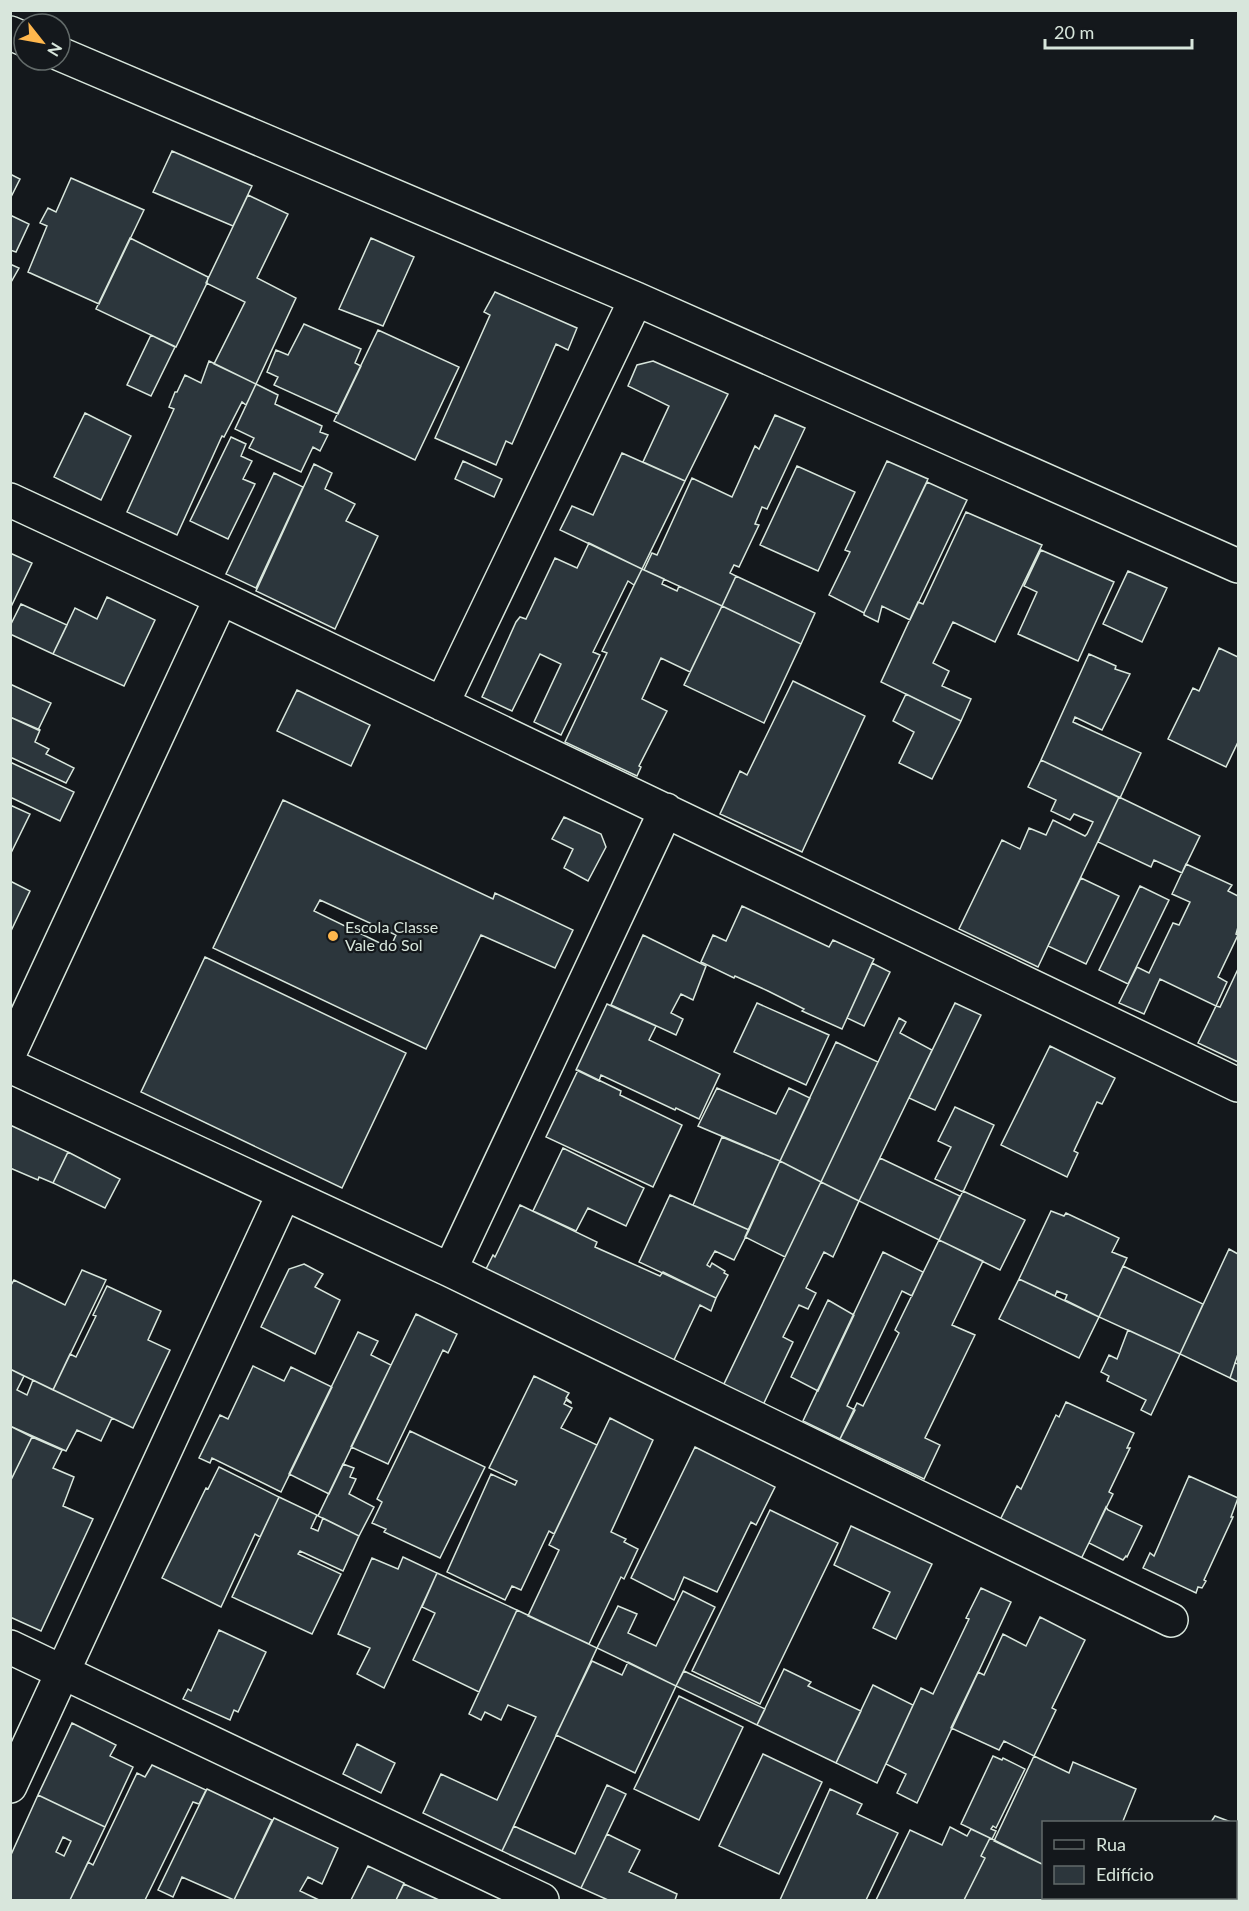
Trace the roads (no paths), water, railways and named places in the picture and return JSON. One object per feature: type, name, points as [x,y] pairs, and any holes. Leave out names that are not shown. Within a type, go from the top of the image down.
[{"type":"street","points":[[72,59],[636,299],[1239,566]]},
{"type":"street","points":[[442,704],[636,299]]},
{"type":"street","points":[[10,500],[221,598],[1239,1085]]},
{"type":"street","points":[[10,1052],[221,598]]},
{"type":"street","points":[[450,1270],[666,810]]},
{"type":"street","points":[[10,1066],[450,1270],[1171,1620]]},
{"type":"street","points":[[10,1786],[284,1193]]},
{"type":"street","points":[[10,1647],[542,1900]]},
{"type":"place","name":"Escola Classe Vale do Sol","points":[[333,936]]}]
